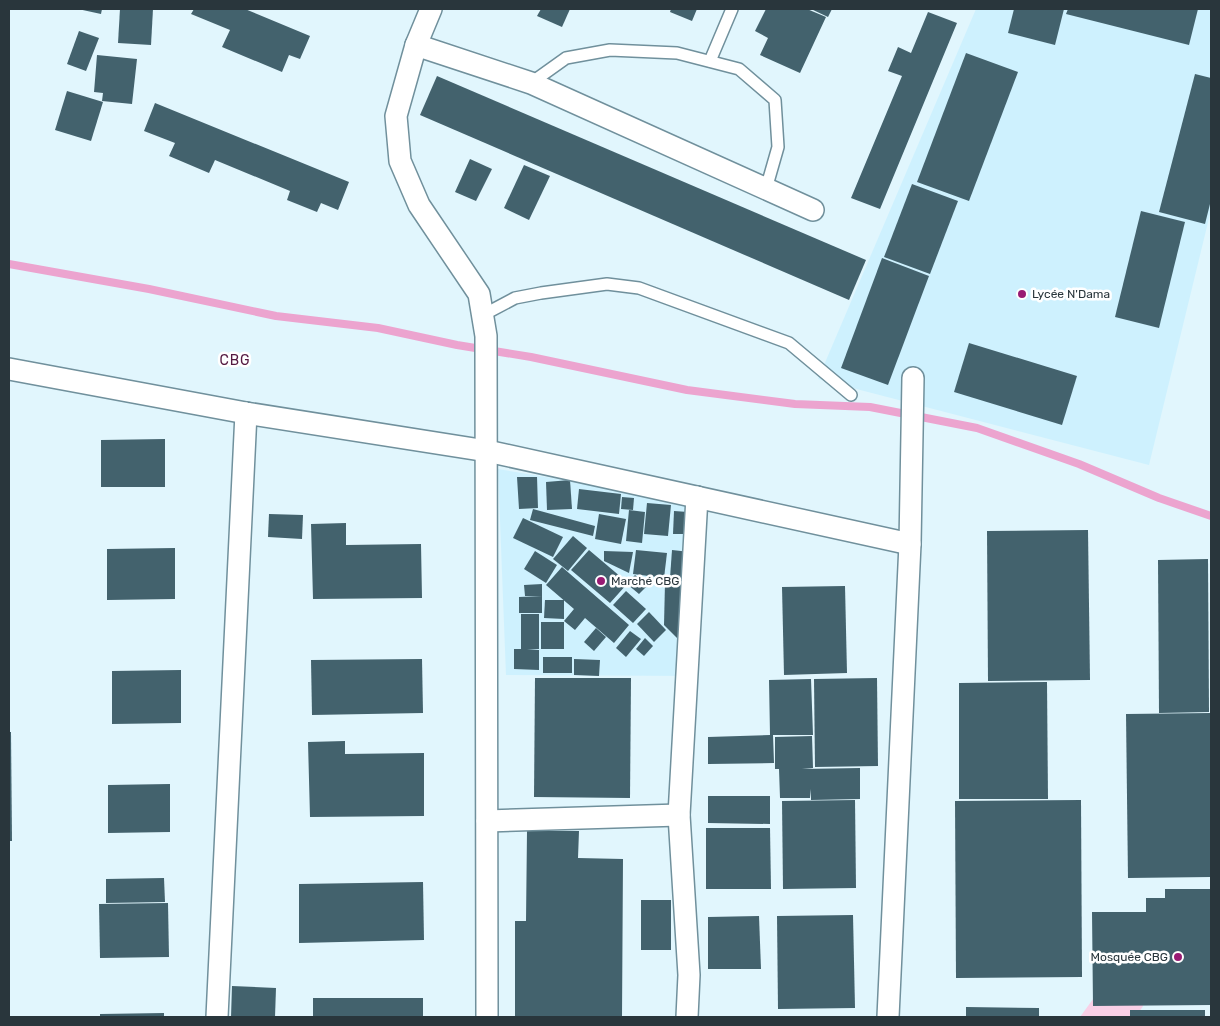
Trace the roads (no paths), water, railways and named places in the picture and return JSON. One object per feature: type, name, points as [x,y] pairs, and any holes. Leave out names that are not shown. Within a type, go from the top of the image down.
[{"type":"street","points":[[431,9],[416,45],[396,116],[400,161],[419,205],[479,294],[484,326],[487,441],[487,1017]]},
{"type":"street","points":[[416,45],[531,83],[813,210]]},
{"type":"street","points":[[9,368],[246,413],[487,441],[697,497],[910,544]]},
{"type":"street","points":[[888,1017],[911,521],[913,378]]},
{"type":"street","points":[[217,1017],[246,413]]},
{"type":"street","points":[[687,1017],[689,975],[680,816],[697,497]]},
{"type":"street","points":[[487,821],[680,816]]},
{"type":"lane","points":[[710,61],[732,9]]},
{"type":"lane","points":[[531,83],[566,58],[610,50],[677,53],[739,69],[774,100],[778,147],[766,189]]},
{"type":"lane","points":[[484,326],[515,298],[607,284],[639,288],[789,343],[851,394]]},
{"type":"waterway","points":[[9,264],[149,289],[276,316],[378,328],[457,345],[531,357],[687,390],[795,404],[870,407],[977,428],[1079,464],[1159,498],[1211,516]]},
{"type":"place","name":"Lycée N'Dama","points":[[1022,294]]},
{"type":"place","name":"Marché CBG","points":[[601,581]]},
{"type":"place","name":"Mosquée CBG","points":[[1178,957]]},
{"type":"district","name":"CBG","points":[[235,360]]}]
